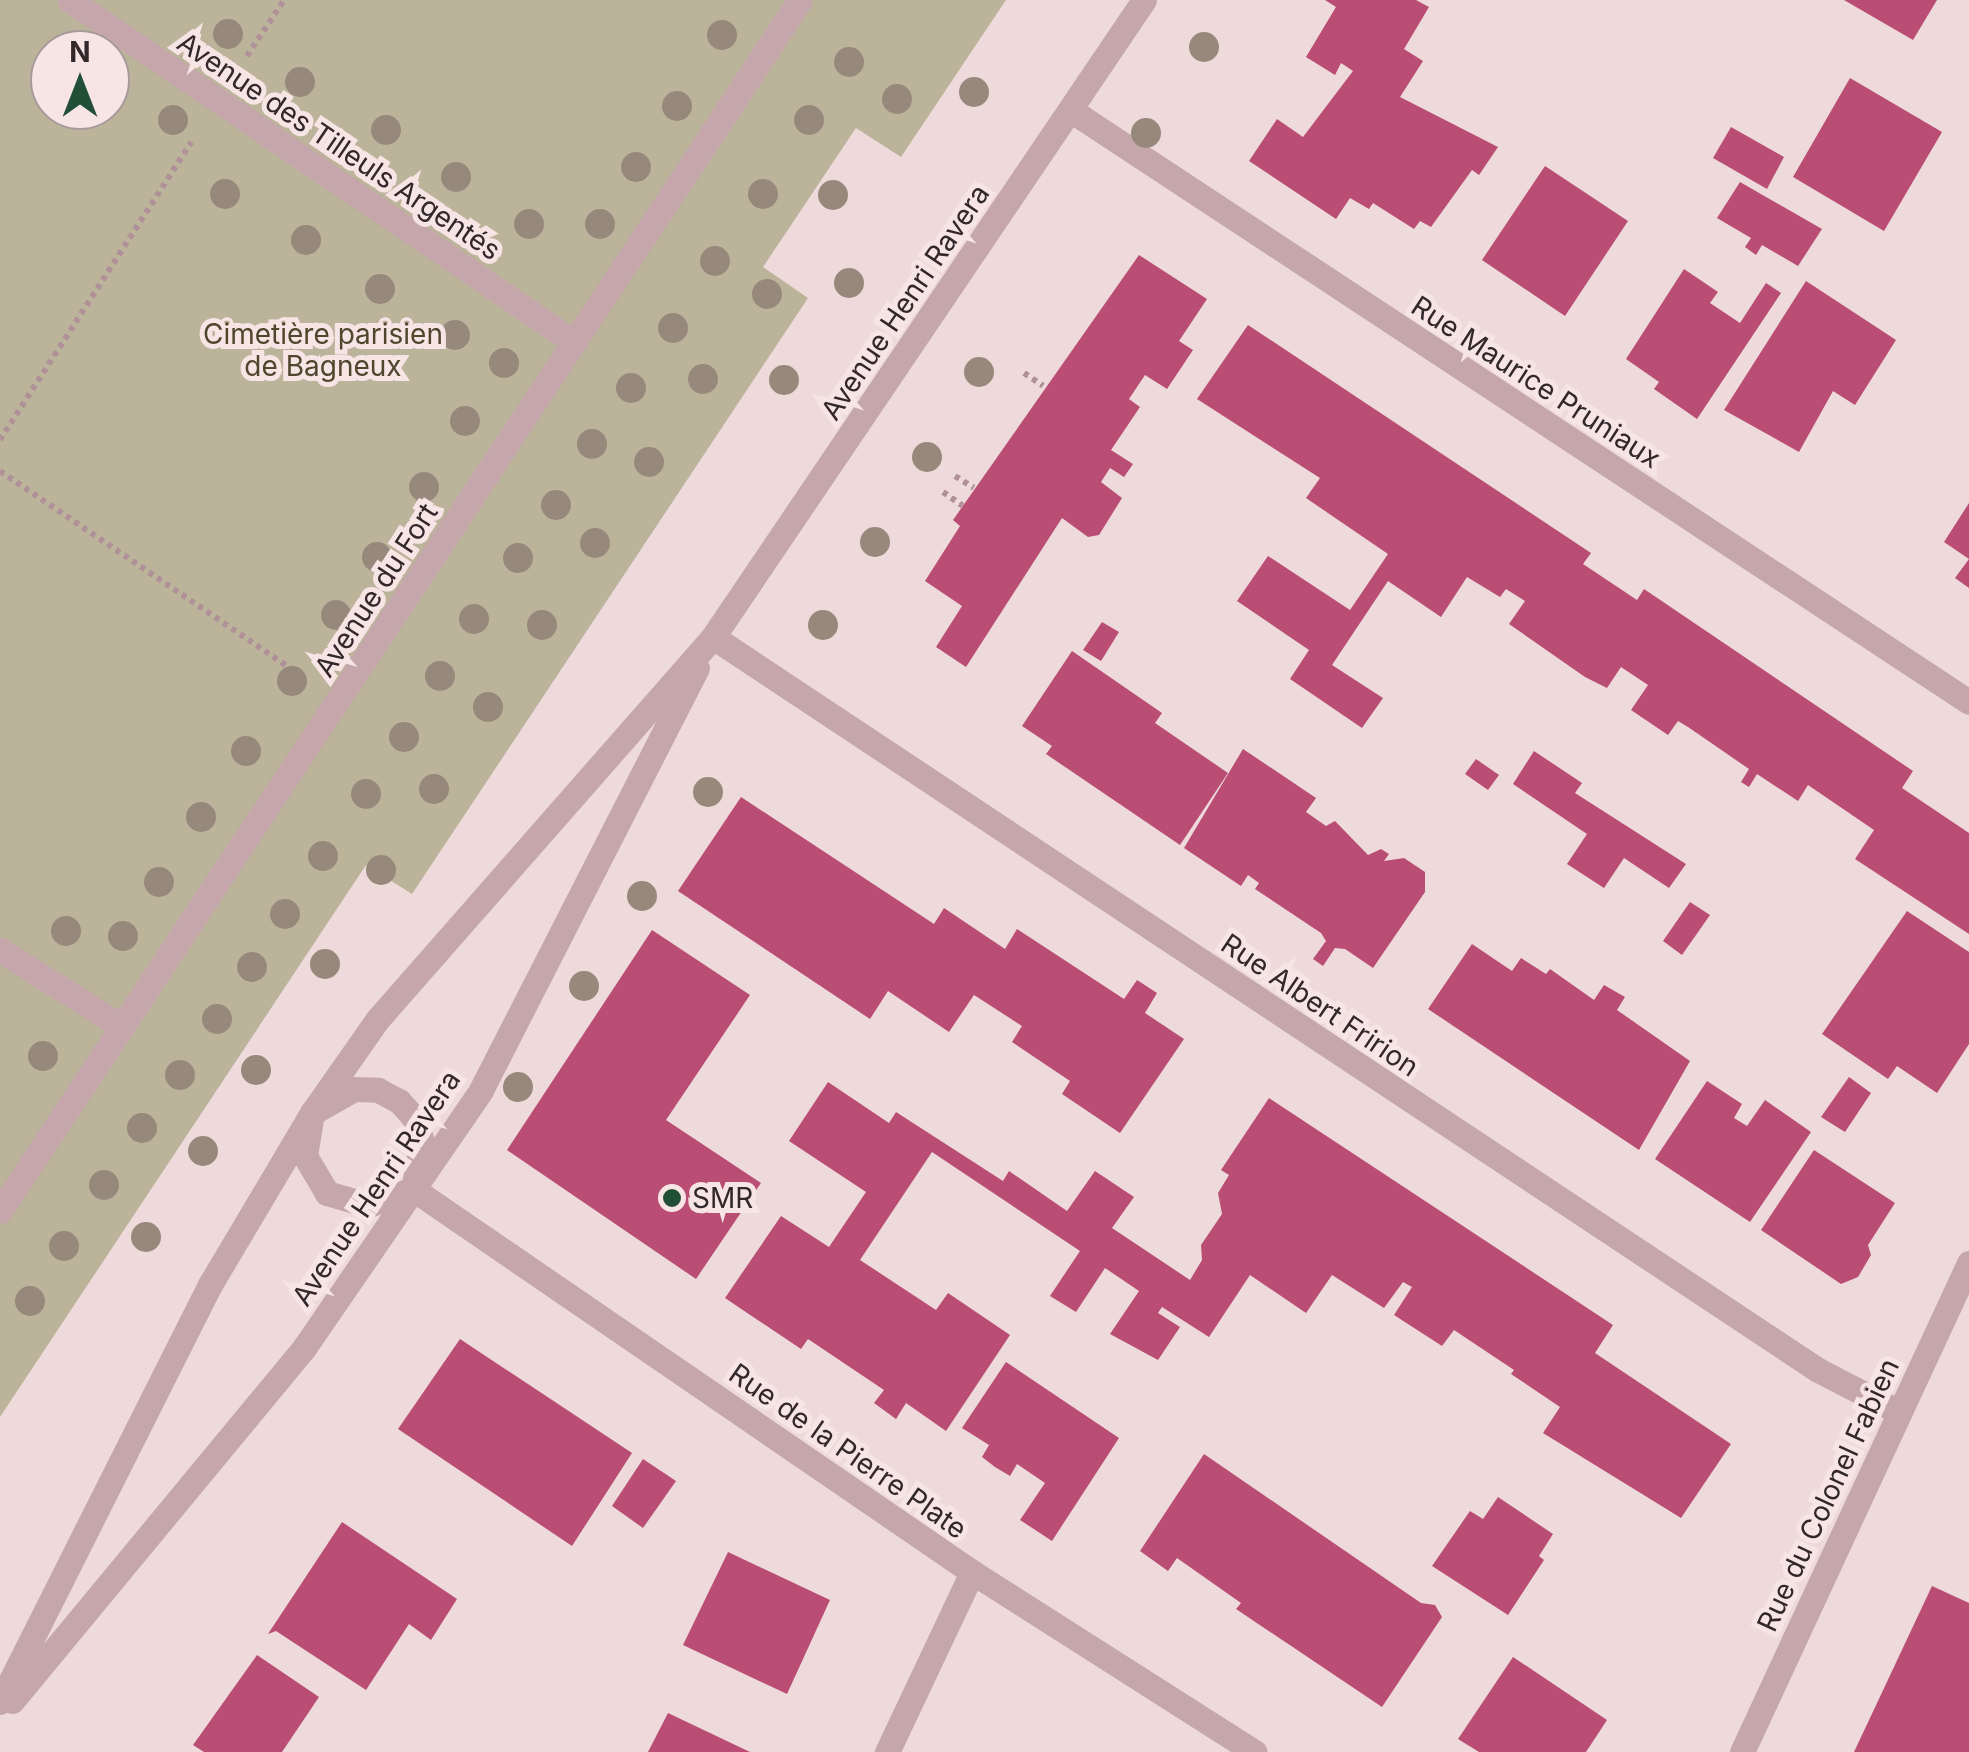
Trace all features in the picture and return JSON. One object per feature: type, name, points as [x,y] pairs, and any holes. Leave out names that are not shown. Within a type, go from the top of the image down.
[{"type":"street","name":"Avenue des Tilleuls Argentés","points":[[70,0],[574,342]]},
{"type":"street","name":"Avenue du Fort","points":[[0,1211],[800,0]]},
{"type":"street","name":"Avenue Henri Ravera","points":[[0,1702],[211,1283],[312,1113],[377,1020],[713,637],[1144,0]]},
{"type":"street","name":"Rue Maurice Pruniaux","points":[[1072,111],[1969,702]]},
{"type":"street","name":"Avenue Henri Ravera","points":[[0,1715],[304,1348],[482,1090],[713,637]]},
{"type":"street","name":"Rue Albert Fririon","points":[[713,637],[1818,1370],[1899,1412]]},
{"type":"street","points":[[0,950],[121,1026]]},
{"type":"street","points":[[354,1089],[378,1090],[399,1102],[415,1119],[422,1142],[413,1189],[368,1206],[327,1193],[305,1156],[312,1113],[354,1089]]},
{"type":"street","name":"Rue de la Pierre Plate","points":[[413,1189],[972,1572],[1256,1752]]},
{"type":"street","name":"Rue du Colonel Fabien","points":[[1742,1752],[1969,1263]]},
{"type":"street","points":[[887,1752],[972,1572]]},
{"type":"path","points":[[0,440],[284,0]]},
{"type":"path","points":[[1024,373],[1043,386]]},
{"type":"path","points":[[0,471],[339,700]]},
{"type":"path","points":[[955,476],[974,488]]},
{"type":"path","points":[[943,492],[963,506]]},
{"type":"green space","name":"Cimetière parisien de Bagneux","points":[[0,0],[1006,0],[901,157],[856,128],[763,267],[808,298],[412,894],[366,865],[0,1417]]},
{"type":"building","points":[[1325,0],[1416,0],[1429,7],[1404,49],[1423,61],[1400,97],[1498,147],[1479,175],[1472,170],[1431,227],[1420,221],[1414,229],[1373,203],[1369,209],[1350,198],[1336,219],[1249,161],[1277,119],[1303,137],[1353,71],[1341,63],[1335,75],[1306,57],[1336,7]]},
{"type":"building","points":[[1844,0],[1937,0],[1913,40]]},
{"type":"building","points":[[1850,78],[1942,132],[1884,231],[1793,177]]},
{"type":"building","points":[[1731,127],[1784,157],[1767,189],[1713,158]]},
{"type":"building","points":[[1545,166],[1628,221],[1565,316],[1482,260]]},
{"type":"building","points":[[1740,182],[1822,229],[1798,266],[1762,245],[1756,255],[1745,247],[1751,238],[1717,218]]},
{"type":"building","points":[[1139,255],[1207,299],[1179,341],[1193,350],[1167,389],[1145,375],[1129,399],[1140,407],[1111,450],[1133,464],[1124,477],[1110,468],[1101,482],[1122,498],[1099,535],[1088,537],[1062,518],[966,667],[936,647],[962,606],[925,581],[960,526],[953,520]]},
{"type":"building","points":[[1684,269],[1718,292],[1710,303],[1740,323],[1766,283],[1781,293],[1697,419],[1654,389],[1659,382],[1626,359]]},
{"type":"building","points":[[1806,281],[1896,340],[1855,405],[1833,391],[1799,452],[1724,410]]},
{"type":"building","points":[[1248,325],[1591,553],[1583,564],[1637,600],[1644,589],[1913,771],[1902,788],[1969,833],[1969,934],[1855,859],[1874,830],[1808,785],[1798,801],[1757,774],[1749,787],[1741,782],[1749,769],[1678,721],[1668,735],[1631,710],[1648,685],[1621,667],[1607,688],[1509,624],[1525,601],[1506,589],[1500,597],[1467,577],[1441,617],[1388,581],[1332,665],[1383,698],[1362,728],[1290,679],[1309,650],[1237,601],[1268,556],[1350,610],[1388,554],[1306,498],[1320,478],[1197,399]]},
{"type":"building","points":[[1969,503],[1969,559],[1944,542]]},
{"type":"building","points":[[1969,559],[1969,588],[1955,578]]},
{"type":"building","points":[[1102,622],[1119,632],[1101,661],[1083,650]]},
{"type":"building","points":[[1072,651],[1162,713],[1155,723],[1228,773],[1180,845],[1046,754],[1052,746],[1022,726]]},
{"type":"building","points":[[1243,749],[1316,798],[1306,812],[1326,826],[1335,821],[1368,855],[1381,849],[1389,854],[1384,861],[1404,858],[1425,872],[1425,892],[1373,968],[1345,949],[1335,948],[1323,966],[1313,959],[1326,941],[1321,933],[1255,889],[1259,883],[1248,875],[1241,886],[1184,848]]},
{"type":"building","points":[[1534,751],[1582,783],[1575,793],[1686,864],[1669,888],[1624,858],[1604,888],[1567,864],[1587,834],[1513,784]]},
{"type":"building","points":[[1476,759],[1499,775],[1488,790],[1465,774]]},
{"type":"building","points":[[741,797],[934,924],[944,908],[1005,949],[1017,929],[1124,999],[1137,980],[1157,993],[1145,1013],[1184,1039],[1120,1133],[1062,1094],[1070,1081],[1012,1042],[1022,1026],[974,995],[949,1032],[888,991],[870,1019],[678,891]]},
{"type":"building","points":[[1690,902],[1710,915],[1682,955],[1663,941]]},
{"type":"building","points":[[1907,911],[1969,952],[1969,1044],[1937,1093],[1897,1066],[1888,1079],[1822,1034]]},
{"type":"building","points":[[652,930],[750,995],[666,1120],[761,1183],[696,1279],[507,1150]]},
{"type":"building","points":[[1472,944],[1512,971],[1521,958],[1546,974],[1550,969],[1594,1000],[1604,985],[1625,997],[1617,1010],[1690,1061],[1639,1150],[1428,1009]]},
{"type":"building","points":[[1849,1077],[1871,1093],[1845,1132],[1821,1117]]},
{"type":"building","points":[[1707,1081],[1742,1104],[1734,1118],[1747,1126],[1765,1100],[1811,1132],[1750,1222],[1655,1159]]},
{"type":"building","points":[[828,1082],[889,1123],[896,1112],[1003,1181],[1009,1171],[1067,1211],[1095,1171],[1134,1197],[1112,1228],[1190,1280],[1202,1260],[1201,1245],[1222,1214],[1218,1193],[1229,1175],[1221,1170],[1269,1098],[1613,1325],[1595,1353],[1731,1444],[1681,1518],[1543,1433],[1560,1407],[1511,1374],[1514,1370],[1454,1330],[1442,1346],[1394,1315],[1412,1287],[1403,1282],[1384,1308],[1332,1275],[1306,1313],[1250,1275],[1209,1337],[1162,1307],[1158,1313],[1180,1327],[1158,1360],[1110,1334],[1139,1291],[1105,1268],[1076,1312],[1050,1296],[1080,1251],[932,1152],[860,1260],[936,1310],[948,1293],[1010,1335],[946,1431],[906,1403],[896,1419],[874,1403],[884,1390],[808,1339],[801,1349],[725,1298],[781,1216],[829,1247],[866,1192],[789,1141]]},
{"type":"building","points":[[1814,1150],[1895,1203],[1868,1245],[1871,1255],[1858,1277],[1841,1284],[1761,1230]]},
{"type":"building","points":[[460,1339],[632,1453],[572,1546],[398,1429]]},
{"type":"building","points":[[1006,1362],[1119,1438],[1052,1541],[1020,1520],[1045,1483],[1017,1464],[1010,1476],[995,1467],[982,1457],[989,1445],[962,1428]]},
{"type":"building","points":[[1204,1454],[1421,1603],[1435,1605],[1442,1617],[1382,1707],[1236,1609],[1241,1603],[1177,1558],[1168,1571],[1140,1551]]},
{"type":"building","points":[[643,1459],[676,1481],[643,1528],[612,1506]]},
{"type":"building","points":[[1498,1497],[1553,1534],[1539,1556],[1544,1560],[1508,1615],[1432,1566],[1470,1511],[1483,1519]]},
{"type":"building","points":[[342,1522],[457,1599],[431,1640],[409,1624],[366,1690],[276,1631],[268,1634]]},
{"type":"building","points":[[728,1552],[830,1600],[787,1694],[683,1645]]},
{"type":"building","points":[[1932,1586],[1969,1603],[1969,1752],[1854,1752]]},
{"type":"building","points":[[257,1655],[319,1697],[282,1752],[204,1752],[193,1745]]},
{"type":"building","points":[[1513,1657],[1607,1720],[1586,1752],[1479,1752],[1458,1739]]},
{"type":"building","points":[[668,1713],[750,1752],[648,1752]]},
{"type":"place","name":"SMR","points":[[672,1198]]}]
